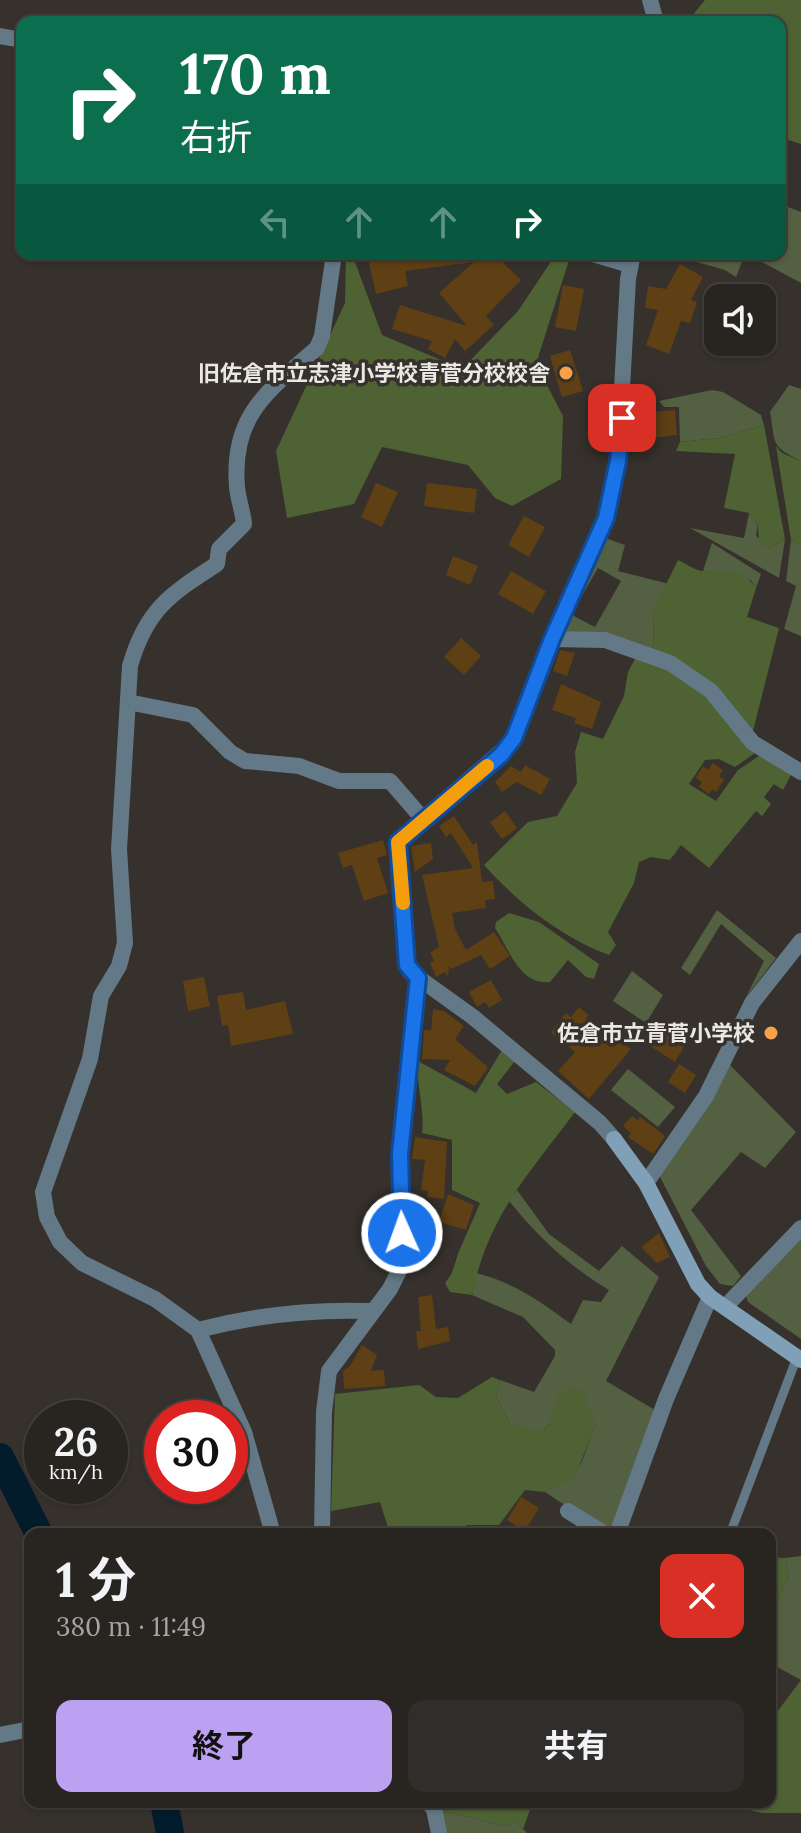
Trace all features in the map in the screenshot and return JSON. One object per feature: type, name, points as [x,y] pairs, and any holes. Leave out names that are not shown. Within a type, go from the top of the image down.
[{"type":"street","points":[[271,1528],[244,1432],[198,1330],[155,1299],[82,1263],[60,1242],[47,1217],[43,1192],[90,1059],[101,996],[119,966],[125,943],[119,849],[130,666],[147,621],[161,602],[217,564],[219,549],[244,524],[237,490],[241,435],[249,413],[317,348],[322,336],[333,260]]},
{"type":"street","points":[[632,260],[618,461],[611,503],[507,750],[402,837],[397,848],[407,965],[418,978],[473,1017],[600,1123],[646,1183],[691,1274],[710,1297],[799,1358]]},
{"type":"street","points":[[552,639],[605,640],[670,663],[711,691],[753,743],[801,772]]},
{"type":"street","points":[[128,702],[193,715],[230,752],[245,761],[299,766],[339,781],[390,781],[423,819]]},
{"type":"street","points":[[646,1183],[706,1096],[752,1003],[801,941]]},
{"type":"street","points":[[322,1528],[329,1371],[370,1311],[390,1289],[400,1269],[400,1154],[418,978]]},
{"type":"street","points":[[725,1307],[801,1228]]},
{"type":"street","points":[[619,1528],[666,1399],[710,1297]]},
{"type":"street","points":[[198,1330],[246,1318],[328,1309],[370,1311]]},
{"type":"street","points":[[568,1511],[595,1528]]},
{"type":"street","points":[[0,1735],[24,1730]]},
{"type":"street","points":[[433,1808],[439,1833]]},
{"type":"lane","points":[[732,1528],[799,1358]]},
{"type":"green space","points":[[705,0],[801,0],[801,144],[786,139],[786,16],[692,16]]},
{"type":"green space","points":[[786,206],[801,212],[801,283],[758,260],[786,260]]},
{"type":"green space","points":[[346,260],[354,260],[382,335],[462,369],[518,311],[552,260],[569,260],[536,364],[563,416],[561,479],[512,506],[495,498],[468,465],[382,447],[354,504],[287,518],[276,451],[345,303]]},
{"type":"green space","points":[[690,260],[743,260],[736,277],[725,270]]},
{"type":"green space","points":[[789,385],[801,389],[801,461],[779,447],[773,432],[770,412]]},
{"type":"green space","points":[[712,390],[723,392],[761,415],[764,425],[719,438],[680,442],[679,407],[664,407],[659,401]]},
{"type":"green space","points":[[764,425],[785,539],[770,548],[759,545],[758,524],[749,513],[724,508],[735,454],[676,451],[680,442],[719,438]]},
{"type":"green space","points":[[776,446],[782,453],[801,461],[801,545],[791,540]]},
{"type":"green space","points":[[749,513],[758,524],[756,536],[770,548],[785,539],[779,578],[690,528],[744,538]]},
{"type":"green space","points":[[605,538],[625,545],[618,571],[669,584],[654,609],[653,652],[561,632],[572,615],[595,627],[621,581],[598,568],[576,606]]},
{"type":"green space","points":[[791,540],[801,545],[801,636],[784,629],[796,586],[786,581]]},
{"type":"green space","points":[[712,543],[761,574],[756,588],[751,580],[703,571]]},
{"type":"green space","points":[[678,560],[699,570],[744,576],[756,588],[747,617],[779,628],[752,735],[653,652],[654,609]]},
{"type":"green space","points":[[637,655],[686,675],[758,751],[735,767],[719,759],[705,760],[689,784],[716,801],[738,770],[762,754],[792,773],[783,790],[774,784],[764,797],[771,804],[762,816],[756,811],[709,868],[681,845],[670,860],[651,857],[639,862],[634,883],[608,932],[616,945],[609,955],[574,939],[541,918],[484,865],[528,822],[557,816],[577,783],[575,752],[581,732],[603,739],[624,696],[628,672]]},
{"type":"green space","points":[[717,910],[776,958],[746,997],[764,961],[721,924],[690,975],[681,968]]},
{"type":"green space","points":[[509,913],[539,922],[599,964],[594,979],[586,977],[568,960],[550,982],[540,982],[523,972],[495,928],[496,922]]},
{"type":"green space","points":[[632,971],[663,995],[646,1023],[613,1001]]},
{"type":"green space","points":[[502,1050],[515,1061],[497,1084],[507,1094],[536,1082],[575,1112],[499,1219],[479,1267],[472,1295],[450,1292],[445,1283],[480,1203],[452,1190],[452,1140],[422,1133],[418,1061],[476,1093]]},
{"type":"green space","points":[[727,1062],[796,1132],[765,1168],[741,1152],[691,1210],[741,1276],[733,1286],[720,1284],[706,1266],[658,1173]]},
{"type":"green space","points":[[628,1069],[675,1107],[658,1127],[611,1090]]},
{"type":"green space","points":[[517,1190],[549,1234],[599,1271],[622,1246],[659,1277],[606,1381],[655,1410],[617,1528],[599,1528],[545,1492],[576,1471],[596,1423],[554,1414],[547,1428],[537,1431],[525,1429],[510,1424],[496,1396],[500,1380],[534,1392],[555,1356],[555,1350],[523,1317],[472,1295],[476,1273],[514,1287],[571,1324],[583,1300],[601,1302],[609,1290],[555,1250],[509,1201]]},
{"type":"green space","points":[[801,1239],[801,1339],[748,1302],[746,1296]]},
{"type":"green space","points":[[492,1377],[500,1380],[496,1396],[510,1424],[539,1431],[549,1425],[557,1396],[574,1386],[586,1393],[586,1405],[596,1423],[575,1477],[545,1492],[525,1490],[499,1525],[388,1528],[380,1502],[331,1511],[335,1394],[419,1385],[436,1397],[458,1398]]},
{"type":"green space","points":[[801,1556],[801,1680],[776,1666],[776,1603],[789,1576],[785,1558]]},
{"type":"green space","points":[[776,1557],[785,1558],[789,1576],[776,1603]]},
{"type":"green space","points":[[801,1680],[801,1813],[762,1813],[741,1808],[776,1808],[777,1712]]},
{"type":"green space","points":[[531,1808],[523,1829],[516,1822],[504,1826],[441,1810]]},
{"type":"green space","points":[[441,1810],[504,1826],[516,1822],[527,1833],[444,1833]]},
{"type":"building","points":[[368,260],[500,260],[521,280],[486,316],[494,325],[465,351],[455,339],[445,358],[428,349],[432,341],[392,329],[400,305],[467,326],[439,293],[474,262],[405,271],[408,286],[376,294]]},
{"type":"building","points":[[680,264],[703,277],[691,300],[697,302],[690,323],[681,321],[669,354],[646,345],[658,310],[645,308],[648,286],[666,289]]},
{"type":"building","points":[[563,285],[584,289],[576,331],[555,327]]},
{"type":"building","name":"旧佐倉市立志津小学校青菅分校校舎","points":[[570,350],[583,391],[562,397],[550,356]]},
{"type":"building","points":[[675,410],[677,435],[651,438],[648,416],[655,416],[654,412]]},
{"type":"building","points":[[376,483],[398,492],[382,527],[361,517]]},
{"type":"building","points":[[427,483],[477,489],[474,513],[424,506]]},
{"type":"building","points":[[524,516],[545,527],[529,557],[508,545]]},
{"type":"building","points":[[453,556],[478,566],[470,585],[446,575]]},
{"type":"building","points":[[511,571],[546,591],[533,614],[498,594]]},
{"type":"building","points":[[461,638],[481,656],[464,675],[444,657]]},
{"type":"building","points":[[560,650],[575,653],[567,676],[553,671]]},
{"type":"building","points":[[561,684],[601,702],[592,729],[574,723],[576,718],[552,710]]},
{"type":"building","points":[[713,763],[723,770],[719,776],[724,780],[716,792],[712,789],[709,794],[699,787],[702,782],[696,778],[703,766],[708,770]]},
{"type":"building","points":[[525,765],[550,779],[541,795],[517,782],[502,792],[495,782],[511,766],[521,772]]},
{"type":"building","points":[[505,811],[517,828],[502,839],[490,822]]},
{"type":"building","points":[[454,816],[473,845],[477,842],[482,882],[493,881],[495,899],[485,900],[486,908],[452,913],[455,929],[466,950],[494,932],[510,956],[490,969],[481,955],[451,969],[449,966],[448,977],[445,972],[436,977],[430,963],[434,961],[430,952],[439,947],[422,875],[473,868],[451,833],[446,837],[439,826]]},
{"type":"building","points":[[383,840],[387,855],[377,858],[388,893],[364,901],[352,865],[343,868],[338,853]]},
{"type":"building","points":[[431,843],[433,859],[415,872],[411,846]]},
{"type":"building","points":[[204,977],[210,1006],[188,1011],[183,981]]},
{"type":"building","points":[[491,980],[502,1000],[489,1008],[485,1002],[477,1007],[469,992]]},
{"type":"building","points":[[243,992],[246,1010],[285,1001],[293,1034],[231,1046],[228,1025],[222,1026],[217,996]]},
{"type":"building","points":[[579,1007],[589,1015],[586,1018],[631,1049],[589,1099],[558,1071],[575,1052],[551,1032],[566,1013],[571,1017]]},
{"type":"building","points":[[433,1009],[444,1011],[464,1026],[455,1039],[488,1067],[475,1086],[444,1070],[450,1060],[422,1059],[424,1030],[431,1030]]},
{"type":"building","points":[[658,1021],[688,1040],[675,1062],[644,1042]]},
{"type":"building","points":[[679,1064],[696,1075],[685,1093],[668,1082]]},
{"type":"building","points":[[632,1116],[638,1120],[640,1117],[665,1136],[653,1154],[628,1137],[631,1133],[623,1126]]},
{"type":"building","points":[[415,1137],[447,1142],[444,1199],[427,1197],[428,1191],[421,1190],[425,1160],[412,1159]]},
{"type":"building","points":[[448,1194],[474,1205],[466,1230],[439,1222]]},
{"type":"building","points":[[659,1233],[670,1257],[657,1263],[641,1247]]},
{"type":"building","points":[[432,1295],[436,1329],[448,1327],[450,1341],[418,1349],[416,1331],[421,1331],[418,1297]]},
{"type":"building","points":[[362,1345],[377,1355],[371,1371],[384,1370],[385,1386],[344,1389],[343,1371],[350,1366]]},
{"type":"building","points":[[521,1497],[539,1508],[527,1528],[520,1528],[507,1520]]},
{"type":"waterway","points":[[0,1457],[36,1528]]},
{"type":"waterway","points":[[165,1808],[170,1833]]},
{"type":"slow traffic","points":[[403,903],[398,842],[487,766]]},
{"type":"place","name":"旧佐倉市立志津小学校青菅分校校舎","points":[[566,373]]},
{"type":"place","name":"佐倉市立青菅小学校","points":[[771,1033]]},
{"type":"route","points":[[402,1233],[400,1154],[418,978],[407,965],[398,842],[507,750],[514,738],[552,639],[606,518],[618,461],[622,418]]}]
